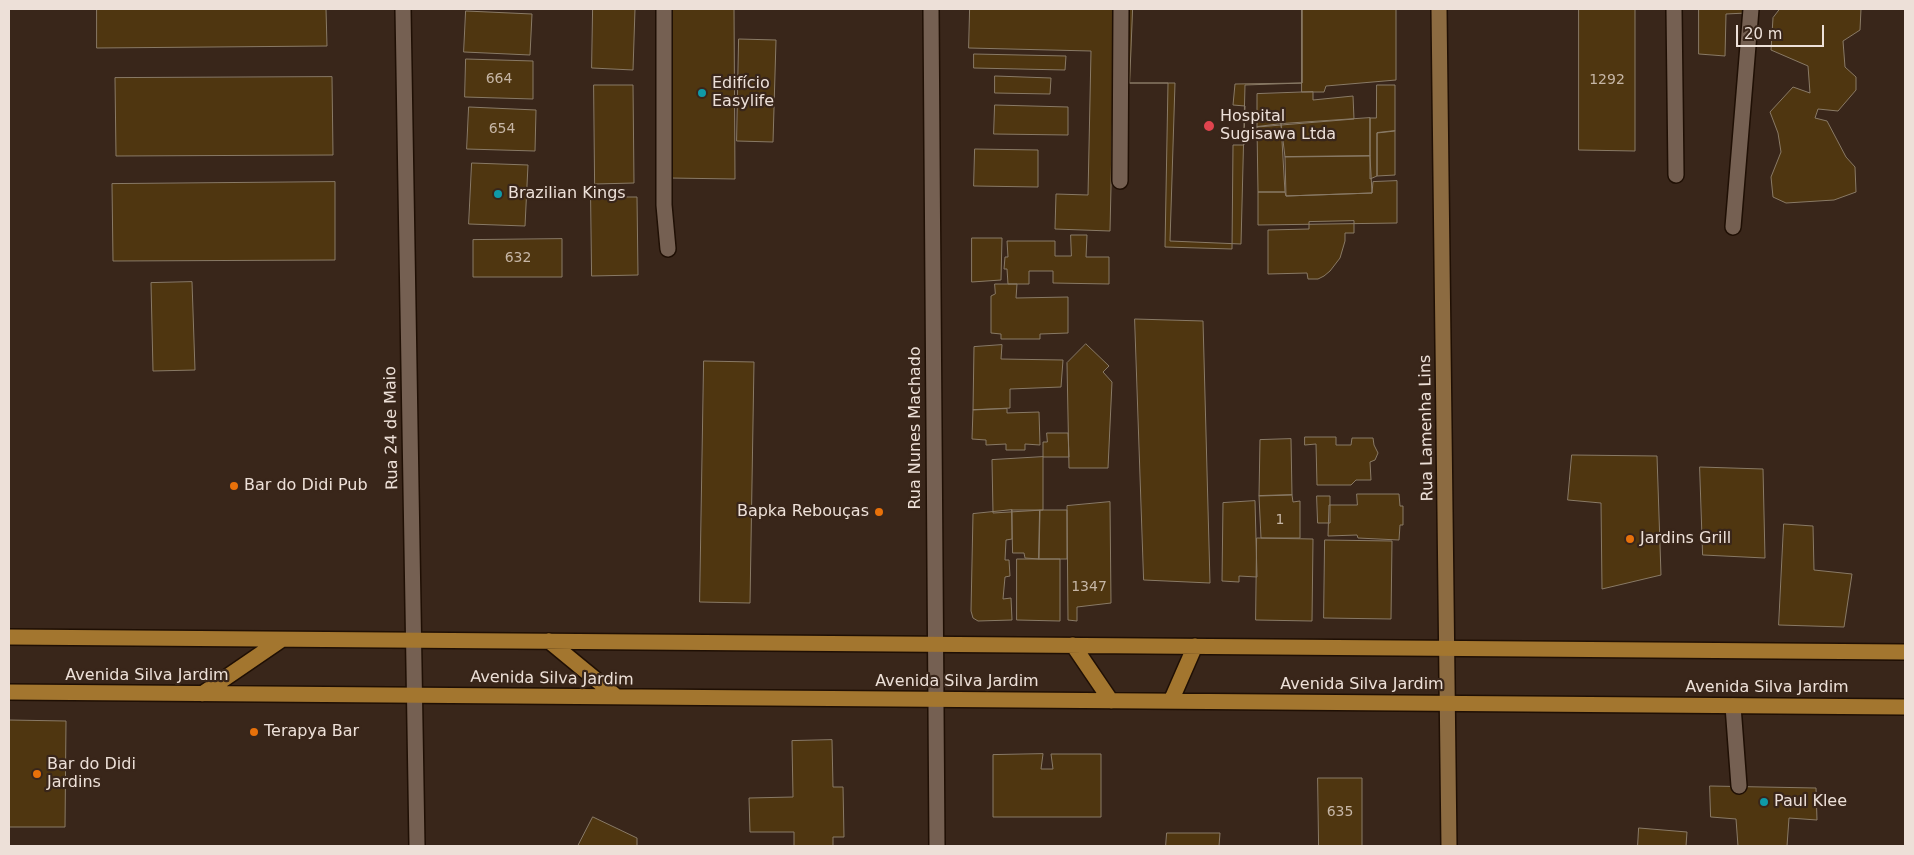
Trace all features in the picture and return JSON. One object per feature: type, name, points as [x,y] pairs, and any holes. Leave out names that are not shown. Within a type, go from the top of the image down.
[{"type":"main road","name":"Rua Lamenha Lins","points":[[1439,9],[1450,846]]},
{"type":"main road","points":[[9,637],[1905,652]]},
{"type":"main road","points":[[202,694],[281,640]]},
{"type":"main road","points":[[549,641],[617,697]]},
{"type":"main road","points":[[1073,646],[1111,701]]},
{"type":"main road","points":[[1171,701],[1195,646]]},
{"type":"main road","name":"Avenida Silva Jardim","points":[[9,692],[1905,707]]},
{"type":"street","name":"Rua 24 de Maio","points":[[403,9],[417,846]]},
{"type":"street","points":[[664,9],[664,205],[668,249]]},
{"type":"street","name":"Rua Nunes Machado","points":[[931,9],[937,846]]},
{"type":"street","points":[[1120,181],[1121,9]]},
{"type":"street","points":[[1674,9],[1676,175]]},
{"type":"street","points":[[1733,227],[1751,9]]},
{"type":"street","points":[[1732,706],[1740,786]]},
{"type":"building","points":[[97,9],[326,9],[327,46],[97,48]]},
{"type":"building","points":[[593,9],[635,9],[633,70],[592,68]]},
{"type":"building","name":"Edifício Easylife","points":[[669,9],[734,9],[735,179],[669,178]]},
{"type":"building","points":[[970,9],[1115,9],[1110,231],[1055,229],[1056,194],[1088,195],[1091,51],[969,48]]},
{"type":"building","name":"Hospital Sugisawa Ltda","points":[[1125,9],[1302,9],[1302,83],[1245,85],[1241,244],[1170,241],[1175,83],[1124,83]]},
{"type":"building","name":"Hospital Sugisawa Ltda","points":[[1133,9],[1302,9],[1302,83],[1235,84],[1233,105],[1245,106],[1244,145],[1233,145],[1232,249],[1165,247],[1168,83],[1130,83]]},
{"type":"building","points":[[1302,9],[1396,9],[1396,80],[1326,86],[1324,92],[1302,92]]},
{"type":"building","points":[[1579,9],[1635,9],[1635,151],[1579,150]]},
{"type":"building","points":[[1699,9],[1746,9],[1746,13],[1726,14],[1725,56],[1699,54]]},
{"type":"building","points":[[1780,9],[1861,9],[1860,30],[1843,41],[1845,67],[1856,77],[1856,90],[1838,111],[1818,109],[1815,118],[1827,121],[1846,157],[1855,167],[1856,192],[1834,200],[1786,203],[1773,197],[1771,177],[1781,152],[1778,133],[1770,112],[1793,87],[1810,93],[1808,66],[1771,50],[1773,18]]},
{"type":"building","points":[[466,11],[532,14],[530,55],[464,52]]},
{"type":"building","points":[[739,39],[776,40],[773,142],[737,141]]},
{"type":"building","points":[[974,54],[1066,56],[1065,70],[974,68]]},
{"type":"building","points":[[466,59],[533,61],[533,99],[465,97]]},
{"type":"building","points":[[995,76],[1051,78],[1050,94],[995,93]]},
{"type":"building","points":[[332,77],[333,155],[116,156],[115,78]]},
{"type":"building","points":[[594,85],[633,85],[634,183],[595,184]]},
{"type":"building","points":[[1377,85],[1395,85],[1395,131],[1377,133],[1377,176],[1370,179],[1370,118],[1376,118]]},
{"type":"building","points":[[1313,92],[1313,100],[1353,96],[1354,119],[1257,127],[1257,94]]},
{"type":"building","points":[[995,105],[1068,107],[1068,135],[994,134]]},
{"type":"building","points":[[469,107],[536,110],[535,151],[467,149]]},
{"type":"building","points":[[1370,118],[1370,156],[1285,157],[1281,124]]},
{"type":"building","points":[[1281,124],[1285,192],[1258,192],[1257,127]]},
{"type":"building","points":[[1395,131],[1395,175],[1377,176],[1377,133]]},
{"type":"building","points":[[975,149],[1038,150],[1038,187],[974,186]]},
{"type":"building","points":[[1370,156],[1372,193],[1286,196],[1285,157]]},
{"type":"building","name":"Brazilian Kings","points":[[472,163],[528,165],[525,226],[469,224]]},
{"type":"building","points":[[1397,181],[1397,223],[1258,225],[1258,192],[1285,192],[1286,196],[1372,193],[1373,182]]},
{"type":"building","points":[[335,182],[335,260],[113,261],[112,184]]},
{"type":"building","points":[[591,197],[637,197],[638,275],[592,276]]},
{"type":"building","points":[[1354,221],[1354,233],[1345,233],[1345,241],[1340,258],[1324,276],[1318,279],[1308,279],[1307,273],[1268,274],[1268,230],[1309,229],[1309,222]]},
{"type":"building","points":[[1071,235],[1087,235],[1086,257],[1109,257],[1109,284],[1053,283],[1053,271],[1029,271],[1029,284],[1008,284],[1007,269],[1004,269],[1005,257],[1008,257],[1007,241],[1055,241],[1055,256],[1071,256]]},
{"type":"building","points":[[972,238],[1002,238],[1001,280],[972,282]]},
{"type":"building","points":[[562,239],[562,277],[473,277],[473,240]]},
{"type":"building","points":[[192,282],[195,370],[153,371],[151,283]]},
{"type":"building","points":[[995,284],[1017,284],[1016,298],[1068,297],[1068,333],[1040,334],[1040,339],[1001,339],[1001,334],[991,333],[991,296],[995,294]]},
{"type":"building","points":[[1135,319],[1203,321],[1210,583],[1144,580]]},
{"type":"building","points":[[1086,344],[1109,366],[1103,372],[1112,382],[1108,468],[1069,468],[1067,363]]},
{"type":"building","points":[[1002,345],[1001,359],[1063,360],[1061,387],[1010,389],[1010,408],[973,410],[974,347]]},
{"type":"building","points":[[704,361],[754,362],[750,603],[700,602]]},
{"type":"building","points":[[1007,409],[1007,413],[1039,412],[1040,445],[1025,444],[1025,450],[1006,450],[1006,444],[986,445],[986,440],[972,439],[973,410]]},
{"type":"building","points":[[1047,433],[1068,433],[1069,457],[1043,457],[1043,442],[1047,442]]},
{"type":"building","points":[[1305,437],[1336,437],[1336,445],[1351,445],[1352,438],[1373,438],[1378,453],[1375,460],[1370,462],[1371,480],[1356,480],[1351,485],[1317,485],[1316,444],[1305,445]]},
{"type":"building","points":[[1291,439],[1292,495],[1259,496],[1260,440]]},
{"type":"building","name":"Jardins Grill","points":[[1572,455],[1657,456],[1661,575],[1602,589],[1601,503],[1568,500]]},
{"type":"building","points":[[1043,457],[1043,510],[993,513],[992,460]]},
{"type":"building","points":[[1700,467],[1763,469],[1765,558],[1703,555]]},
{"type":"building","points":[[1357,494],[1399,494],[1400,506],[1403,506],[1403,525],[1400,525],[1399,540],[1358,538],[1357,535],[1328,536],[1329,505],[1357,505]]},
{"type":"building","points":[[1292,495],[1293,502],[1300,501],[1300,538],[1261,538],[1259,496]]},
{"type":"building","points":[[1317,496],[1330,496],[1330,523],[1318,523]]},
{"type":"building","points":[[1255,501],[1257,577],[1239,576],[1239,582],[1222,581],[1223,503]]},
{"type":"building","points":[[1110,502],[1111,603],[1077,607],[1077,621],[1068,620],[1067,506]]},
{"type":"building","points":[[1012,510],[1012,539],[1006,540],[1005,560],[1009,560],[1010,576],[1005,577],[1003,599],[1011,598],[1012,620],[978,621],[973,618],[971,611],[973,514]]},
{"type":"building","points":[[1012,510],[1040,510],[1039,559],[1025,558],[1024,553],[1013,553]]},
{"type":"building","points":[[1040,510],[1067,510],[1067,559],[1039,559]]},
{"type":"building","points":[[1784,524],[1813,526],[1814,570],[1852,574],[1844,627],[1779,625]]},
{"type":"building","points":[[1257,538],[1313,539],[1312,621],[1256,620]]},
{"type":"building","points":[[1325,540],[1392,541],[1391,619],[1324,618]]},
{"type":"building","points":[[1017,559],[1060,559],[1060,621],[1017,620]]},
{"type":"building","name":"Bar do Didi Jardins","points":[[9,720],[66,721],[65,827],[9,827]]},
{"type":"building","points":[[832,740],[833,787],[843,787],[844,837],[833,837],[833,846],[794,846],[794,832],[750,832],[749,798],[793,797],[792,741]]},
{"type":"building","points":[[1043,754],[1041,769],[1053,769],[1051,754],[1101,754],[1101,817],[993,817],[993,755]]},
{"type":"building","points":[[1318,778],[1362,778],[1362,846],[1319,846]]},
{"type":"building","name":"Paul Klee","points":[[1710,786],[1816,788],[1817,820],[1789,818],[1787,846],[1738,846],[1736,819],[1711,817]]},
{"type":"building","points":[[593,817],[637,838],[637,846],[578,846]]},
{"type":"building","points":[[1639,828],[1687,832],[1686,846],[1638,846]]},
{"type":"building","points":[[1167,833],[1220,833],[1219,846],[1166,846]]},
{"type":"place","name":"Edifício Easylife","points":[[702,93]]},
{"type":"place","name":"Hospital Sugisawa Ltda","points":[[1209,126]]},
{"type":"place","name":"Brazilian Kings","points":[[498,194]]},
{"type":"place","name":"Bar do Didi Pub","points":[[234,486]]},
{"type":"place","name":"Bapka Rebouças","points":[[879,512]]},
{"type":"place","name":"Jardins Grill","points":[[1630,539]]},
{"type":"place","name":"Terapya Bar","points":[[254,732]]},
{"type":"place","name":"Bar do Didi Jardins","points":[[37,774]]},
{"type":"place","name":"Paul Klee","points":[[1764,802]]}]
